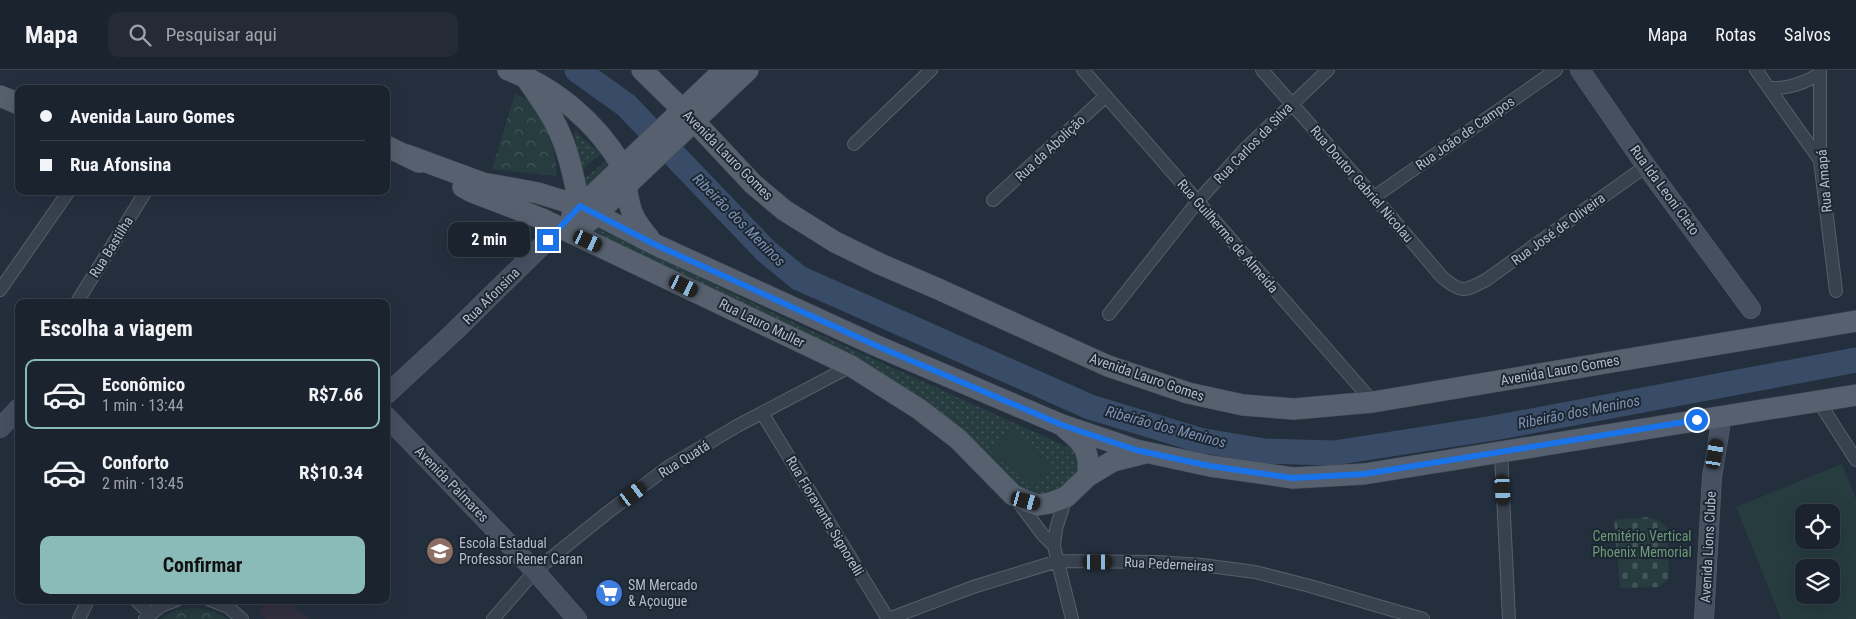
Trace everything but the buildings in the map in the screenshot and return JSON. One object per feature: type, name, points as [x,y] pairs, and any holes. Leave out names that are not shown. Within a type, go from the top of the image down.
[{"type":"main road","name":"Avenida Lauro Gomes","points":[[642,70],[682,121],[784,210],[835,242],[1108,366],[1188,393],[1243,405],[1294,409],[1373,402],[1856,321]]},
{"type":"main road","name":"Rua Afonsina","points":[[682,121],[724,70]]},
{"type":"main road","name":"Rua Afonsina","points":[[568,231],[682,121],[748,70]]},
{"type":"main road","points":[[516,73],[554,93],[586,120],[605,141],[624,176],[630,209],[634,218],[654,244]]},
{"type":"main road","points":[[516,73],[549,112],[558,128],[574,179],[588,210]]},
{"type":"main road","points":[[0,96],[15,102]]},
{"type":"main road","name":"Rua Lauro Muller","points":[[390,148],[483,183],[538,193],[588,210],[654,244],[877,346],[1062,425]]},
{"type":"main road","name":"Rua Lauro Muller","points":[[407,155],[472,192],[540,218],[851,366],[919,409],[958,439],[1013,496],[1038,505],[1066,498]]},
{"type":"main road","points":[[1062,425],[1148,452],[1210,466],[1293,478],[1364,474],[1856,395]]},
{"type":"main road","points":[[1062,425],[1078,438],[1084,446],[1089,463],[1088,476]]},
{"type":"main road","points":[[1066,498],[1088,476],[1113,461],[1148,452]]},
{"type":"street","points":[[854,144],[931,70]]},
{"type":"street","name":"Rua Guilherme de Almeida","points":[[1083,70],[1373,402]]},
{"type":"street","name":"Rua Doutor Gabriel Nicolau","points":[[1262,70],[1442,277],[1452,286],[1468,290]]},
{"type":"street","name":"Rua Carlos da Silva","points":[[1109,314],[1198,201],[1246,148],[1291,103],[1328,70]]},
{"type":"street","name":"Rua João de Campos","points":[[1374,197],[1556,70]]},
{"type":"street","name":"Rua Ida Leoni Cleto","points":[[1580,70],[1646,166],[1751,309]]},
{"type":"street","points":[[1756,70],[1820,160]]},
{"type":"street","points":[[1769,88],[1778,89],[1797,86],[1820,72]]},
{"type":"street","name":"Rua Amapá","points":[[1820,72],[1820,160],[1836,291]]},
{"type":"street","name":"Rua da Abolição","points":[[993,200],[1106,96]]},
{"type":"street","name":"Rua José de Oliveira","points":[[1468,290],[1507,265],[1646,166]]},
{"type":"street","points":[[0,290],[66,195]]},
{"type":"street","name":"Rua Bastilha","points":[[79,299],[144,195]]},
{"type":"street","name":"Rua Afonsina","points":[[390,391],[568,231]]},
{"type":"street","name":"Rua Quatá","points":[[493,619],[535,572],[607,513],[668,467],[762,413],[851,366]]},
{"type":"street","points":[[1819,402],[1856,460]]},
{"type":"street","points":[[0,428],[15,412]]},
{"type":"street","name":"Rua Fioravante Signorelli","points":[[762,413],[888,619]]},
{"type":"street","name":"Avenida Lions Clube","points":[[1704,619],[1712,477],[1722,416]]},
{"type":"street","name":"Avenida Palmares","points":[[390,420],[535,572],[577,619]]},
{"type":"street","points":[[1501,453],[1509,619]]},
{"type":"street","points":[[1013,496],[1043,535],[1054,546]]},
{"type":"street","points":[[1066,498],[1056,529],[1054,546],[1072,619]]},
{"type":"street","name":"Rua Pederneiras","points":[[888,619],[983,584],[1058,561],[1202,564],[1255,572],[1423,619]]},
{"type":"street","points":[[79,619],[86,604]]},
{"type":"street","points":[[139,604],[148,616],[166,604]]},
{"type":"street","points":[[221,604],[228,607],[242,619]]},
{"type":"shaded area","points":[[266,604],[292,604],[309,619],[265,619],[259,610]]},
{"type":"green space","points":[[515,94],[525,99],[541,116],[551,141],[557,176],[492,169]]},
{"type":"green space","points":[[575,131],[601,154],[587,165],[582,172],[574,133]]},
{"type":"green space","points":[[607,160],[602,176],[587,184],[585,178]]},
{"type":"green space","points":[[588,224],[799,325],[1078,452],[1078,472],[1062,492],[1027,497],[961,428],[589,232]]},
{"type":"green space","points":[[1010,430],[1052,463],[1035,485],[991,454]]},
{"type":"green space","points":[[1842,464],[1856,499],[1856,619],[1781,619],[1736,507]]},
{"type":"green space","name":"Cemitério Vertical Phoenix Memorial","points":[[1648,517],[1658,520],[1667,527],[1669,578],[1659,587],[1620,588],[1614,520]]},
{"type":"green space","points":[[194,608],[213,611],[227,619],[160,619],[176,610]]},
{"type":"waterway","name":"Ribeirão dos Meninos","points":[[577,70],[626,105],[766,251],[799,278],[1090,407],[1199,440],[1264,451],[1334,453],[1494,428],[1856,360]]},
{"type":"place","name":"Escola Estadual Professor Rener Caran","points":[[440,551]]},
{"type":"place","name":"SM Mercado & Açougue","points":[[609,593]]},
{"type":"route","points":[[548,240],[580,206],[654,244],[877,346],[1062,425],[1136,450],[1210,466],[1293,478],[1364,474],[1697,420]]}]
